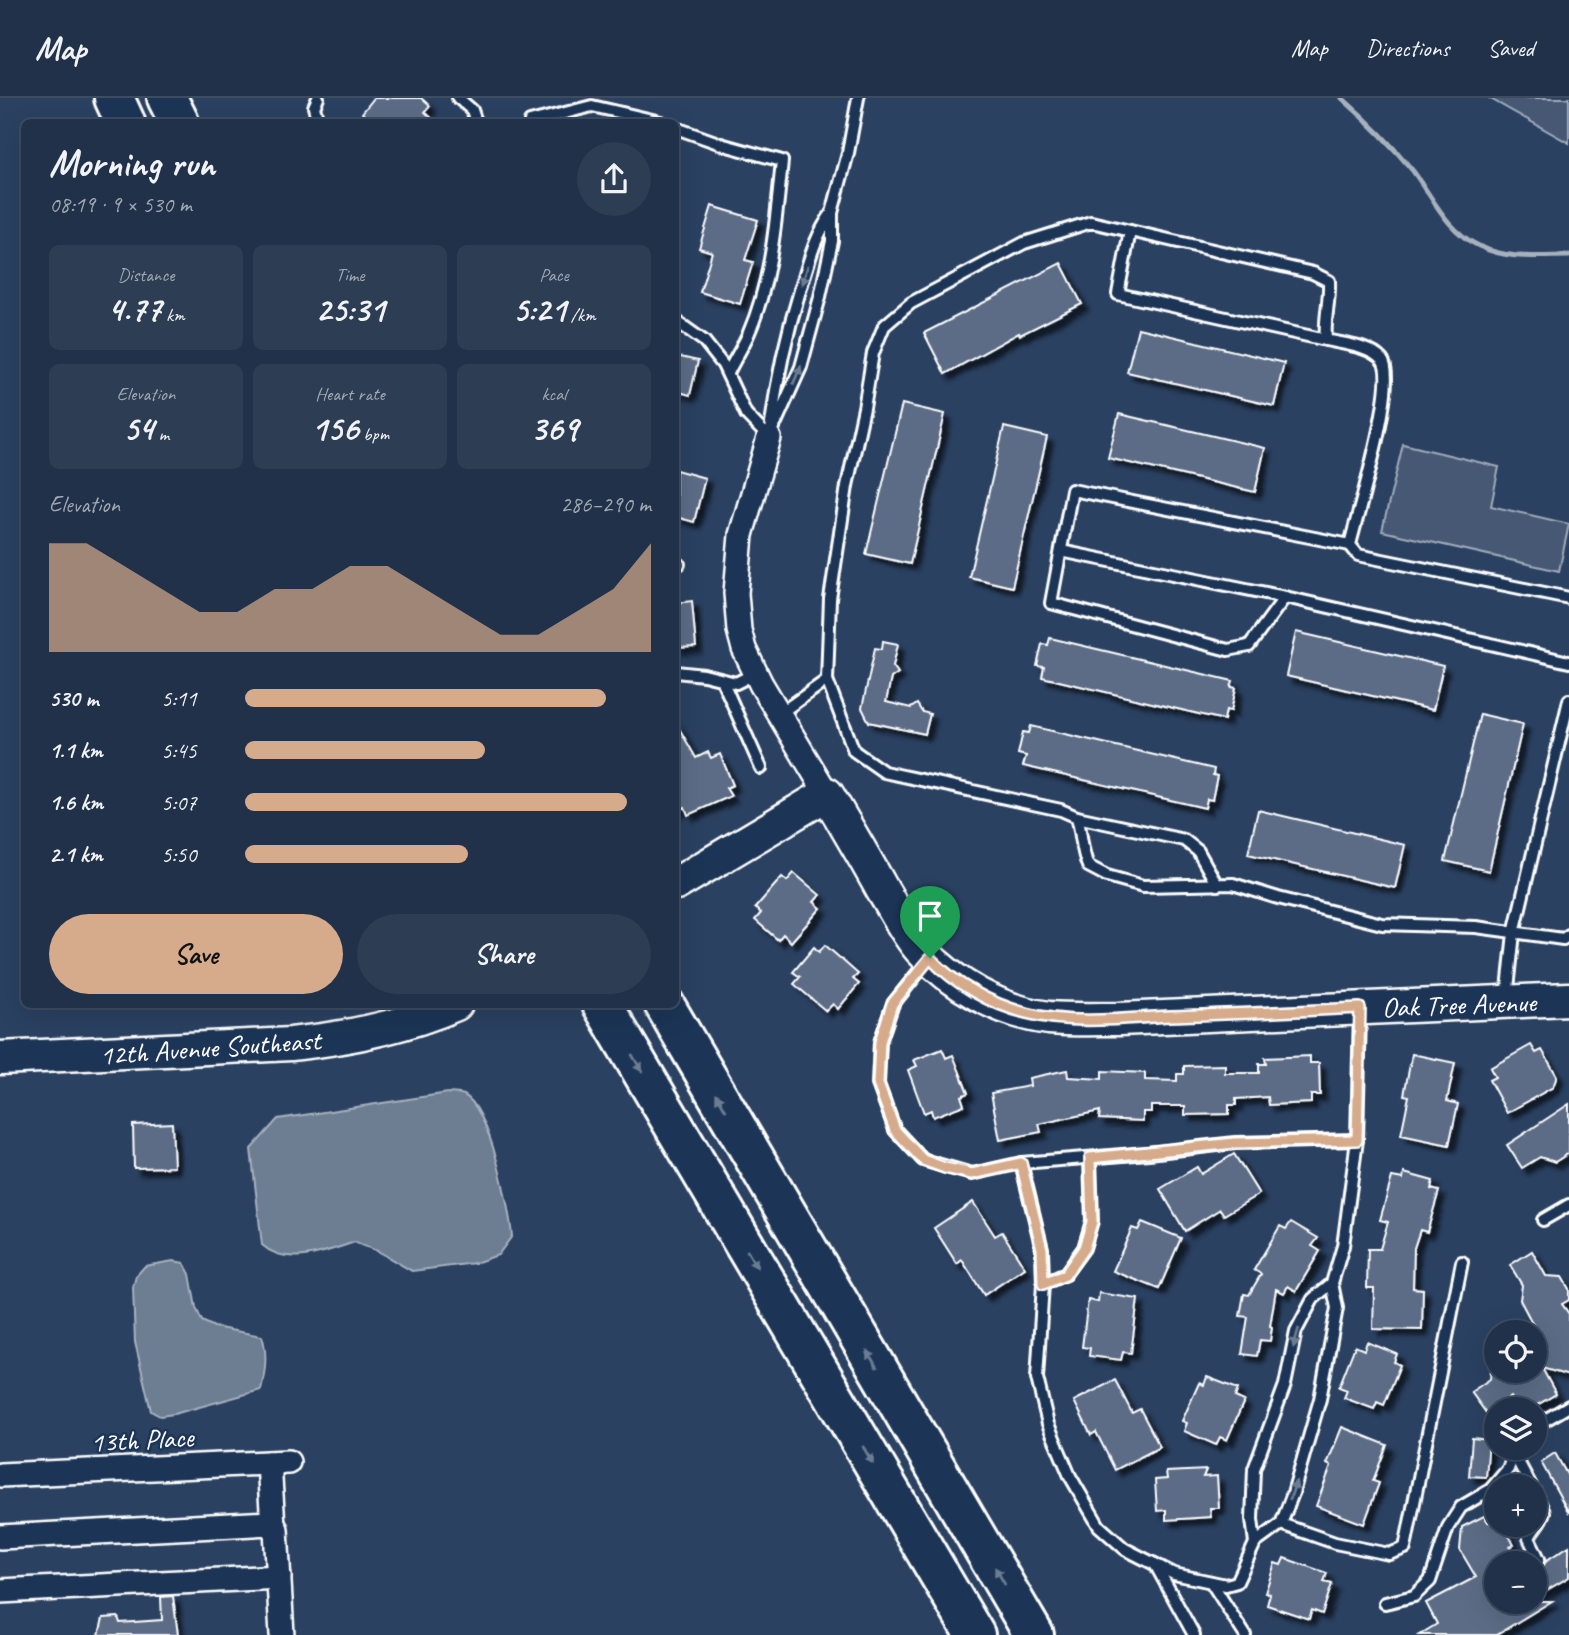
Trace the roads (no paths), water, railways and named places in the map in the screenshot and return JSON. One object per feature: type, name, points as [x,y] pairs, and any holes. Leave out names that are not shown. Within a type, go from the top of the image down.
[{"type":"highway","points":[[114,98],[124,119]]},
{"type":"highway","points":[[167,98],[178,119]]},
{"type":"highway","points":[[604,1008],[975,1635]]},
{"type":"highway","points":[[666,1008],[1034,1635]]},
{"type":"street","points":[[679,882],[827,794],[755,673],[739,630],[736,572],[741,535],[769,438]]},
{"type":"street","name":"Oak Tree Avenue","points":[[827,794],[904,926],[930,958],[938,967],[980,996],[1004,1007],[1049,1018],[1118,1019],[1569,999]]},
{"type":"street","name":"12th Avenue Southeast","points":[[0,1058],[329,1040],[386,1028],[444,1008]]},
{"type":"street","name":"13th Place","points":[[0,1475],[278,1462],[273,1526]]},
{"type":"street","points":[[0,1537],[271,1523],[276,1529],[282,1635]]},
{"type":"street","points":[[0,1591],[279,1577]]},
{"type":"lane","points":[[317,119],[314,107],[318,98]]},
{"type":"lane","points":[[458,98],[472,110],[475,119]]},
{"type":"lane","points":[[769,438],[804,356],[820,297],[832,241],[832,213],[848,153],[858,98]]},
{"type":"lane","points":[[542,119],[592,106],[648,119]]},
{"type":"lane","points":[[679,129],[782,161],[775,229],[764,285],[749,333],[728,373]]},
{"type":"lane","points":[[769,438],[778,371],[792,315],[817,234],[832,213]]},
{"type":"lane","points":[[1217,885],[1198,851],[1184,840],[1077,817],[1062,810],[884,772],[854,751],[827,680],[830,599],[847,486],[873,352],[884,326],[911,303],[1024,243],[1091,222],[1314,273],[1329,281],[1330,296],[1324,323],[1326,340]]},
{"type":"lane","points":[[1130,231],[1118,294],[1372,351],[1383,361],[1387,374],[1385,403],[1350,545]]},
{"type":"lane","points":[[679,323],[704,341],[728,373],[746,414],[769,438]]},
{"type":"lane","points":[[1285,597],[1250,646],[1228,650],[1051,603],[1072,490],[1350,545],[1358,555],[1569,598]]},
{"type":"lane","points":[[1061,551],[1285,597],[1569,662]]},
{"type":"lane","points":[[679,673],[736,683],[755,673]]},
{"type":"lane","points":[[722,680],[761,768]]},
{"type":"lane","points":[[779,714],[827,680]]},
{"type":"lane","points":[[1507,1002],[1514,933],[1569,699]]},
{"type":"lane","points":[[1077,817],[1081,830],[1081,850],[1088,866],[1107,876],[1143,886],[1233,884],[1382,924],[1476,927],[1563,939],[1569,935]]},
{"type":"lane","points":[[930,958],[892,1004],[880,1042],[878,1084],[895,1130],[923,1160],[972,1174],[1021,1163],[1235,1143],[1357,1140]]},
{"type":"lane","points":[[1021,1163],[1042,1249],[1043,1284],[1037,1378],[1048,1424],[1070,1476],[1099,1526],[1125,1549],[1174,1574],[1226,1585],[1237,1582],[1255,1543],[1280,1524],[1293,1493],[1320,1399],[1337,1308],[1332,1283],[1343,1246],[1357,1140],[1360,1008]]},
{"type":"lane","points":[[1043,1284],[1065,1275],[1084,1248],[1092,1222],[1090,1158]]},
{"type":"lane","points":[[1543,1220],[1569,1205]]},
{"type":"lane","points":[[1280,1524],[1335,1543],[1389,1554],[1405,1548],[1462,1262]]},
{"type":"lane","points":[[1255,1543],[1252,1519],[1254,1469],[1284,1385],[1296,1331],[1313,1299],[1332,1283]]},
{"type":"lane","points":[[1547,1419],[1569,1406]]},
{"type":"lane","points":[[1385,1603],[1414,1596],[1430,1581],[1448,1527],[1461,1507],[1490,1490],[1508,1469],[1512,1460]]},
{"type":"lane","points":[[1155,1564],[1194,1635]]},
{"type":"lane","points":[[1211,1582],[1245,1635]]},
{"type":"waterway","points":[[1342,98],[1397,152],[1449,223],[1468,240],[1490,250],[1512,255],[1569,256]]}]
